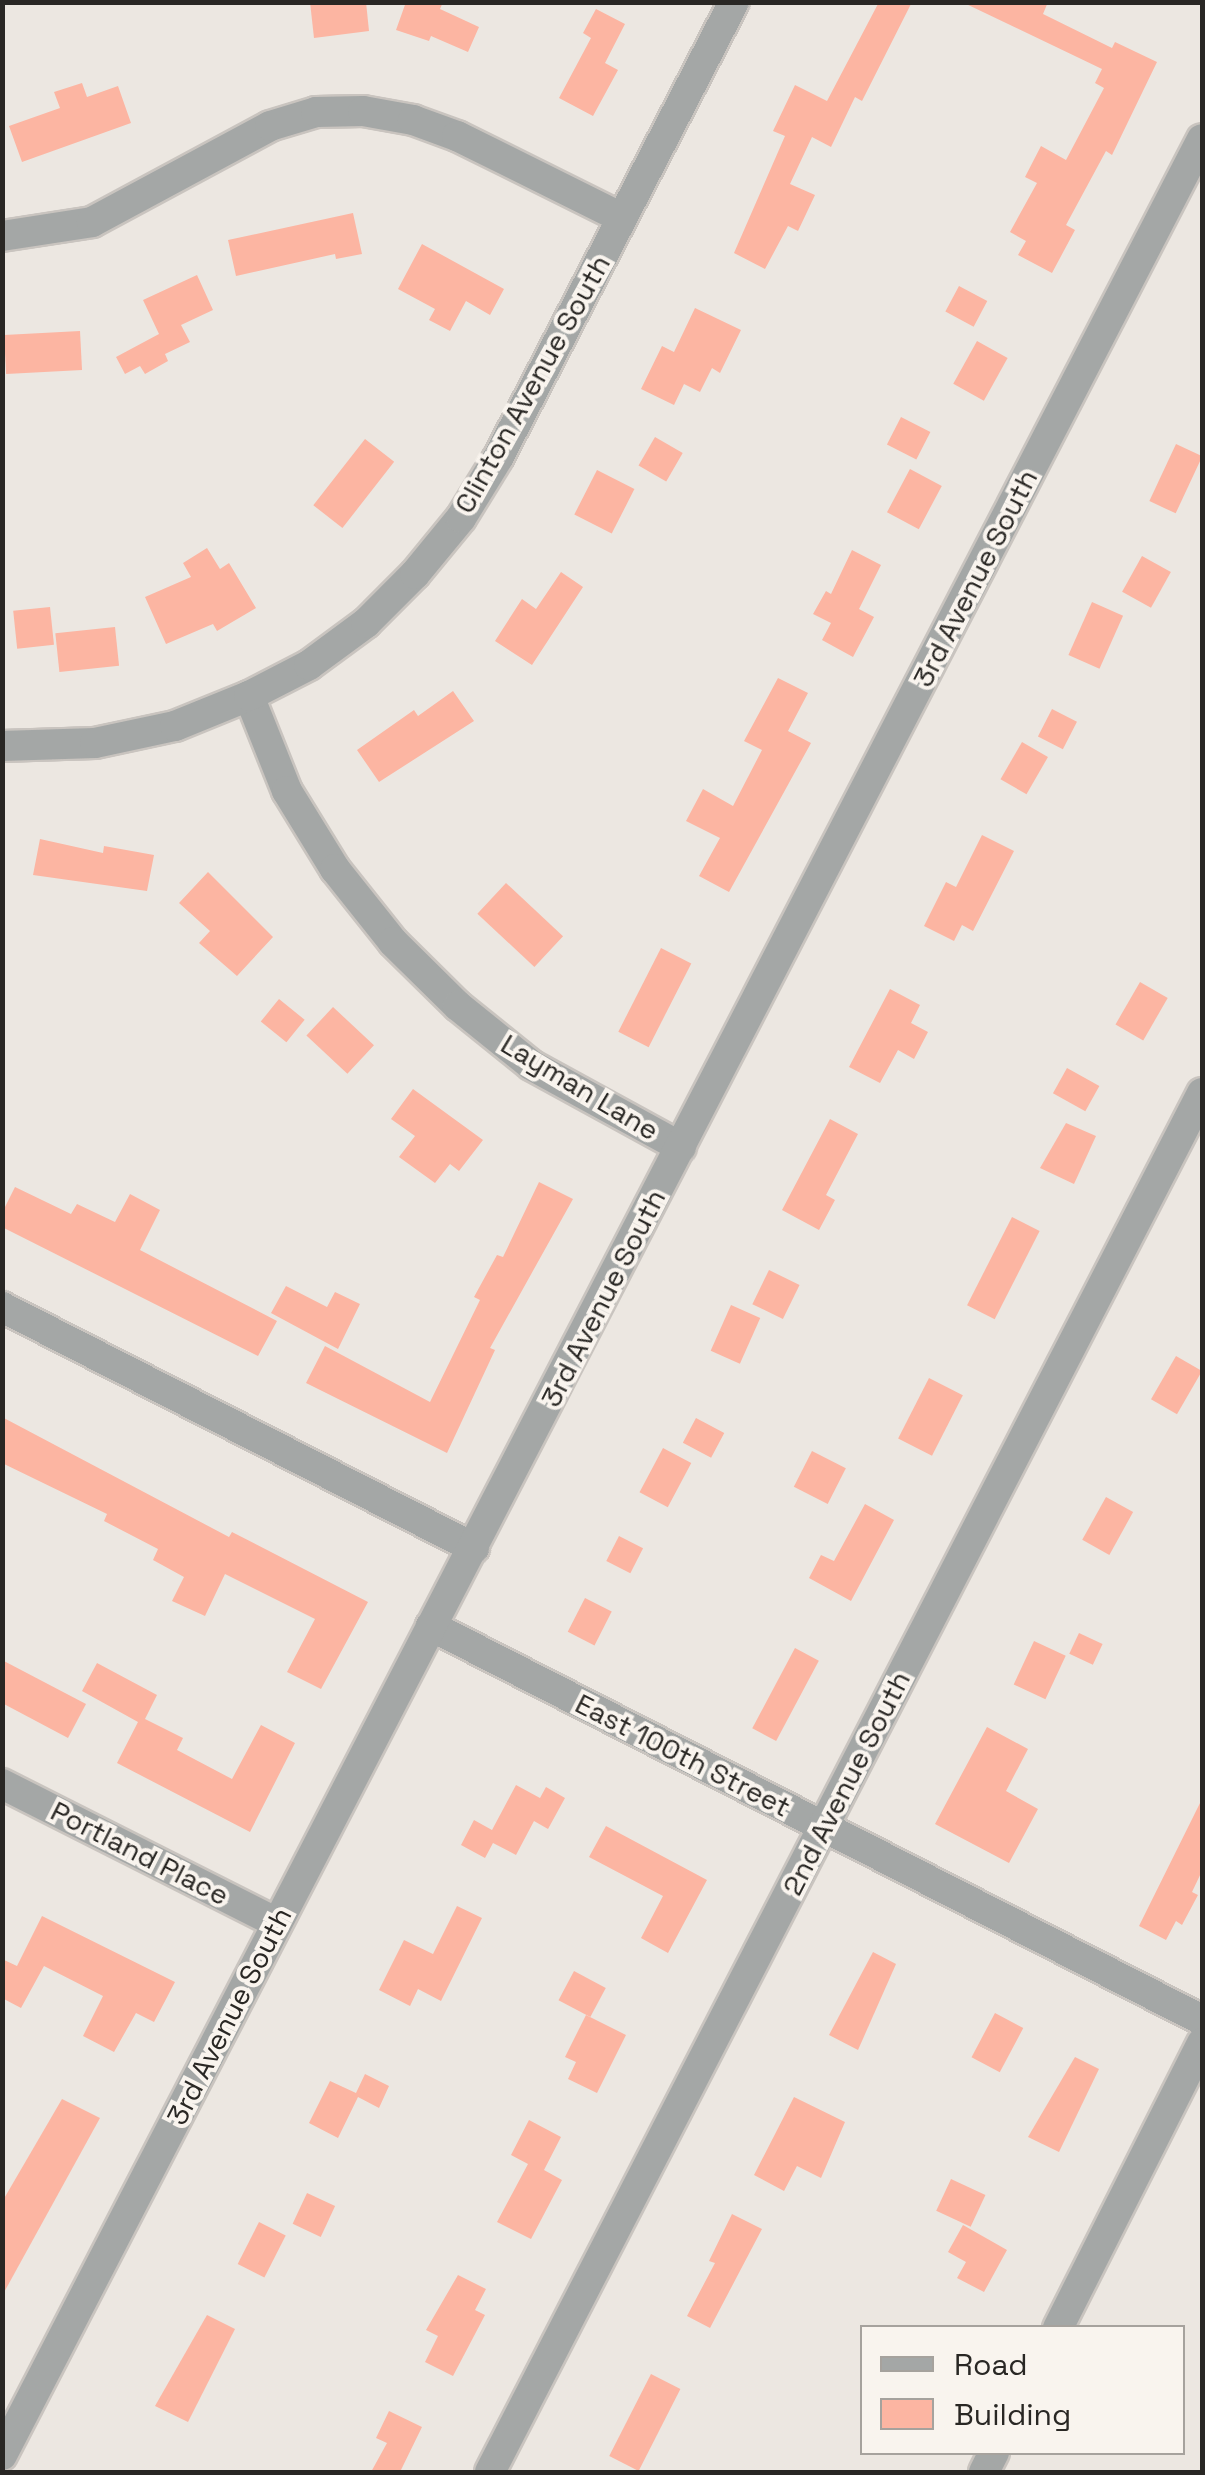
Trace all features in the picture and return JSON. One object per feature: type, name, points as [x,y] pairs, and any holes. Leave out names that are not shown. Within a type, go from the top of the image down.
[{"type":"street","name":"Clinton Avenue South","points":[[249,696],[309,665],[366,623],[461,518],[498,458],[734,2]]},
{"type":"street","points":[[2,236],[92,222],[270,126],[316,112],[364,111],[413,120],[457,136],[622,218]]},
{"type":"street","name":"3rd Avenue South","points":[[2,2456],[1202,139]]},
{"type":"street","points":[[2,746],[95,743],[175,726],[249,696]]},
{"type":"street","name":"Layman Lane","points":[[249,696],[286,791],[335,869],[393,942],[458,1006],[531,1064],[681,1148]]},
{"type":"street","name":"2nd Avenue South","points":[[490,2472],[1202,1093]]},
{"type":"street","points":[[2,1307],[474,1548]]},
{"type":"street","name":"East 100th Street","points":[[431,1626],[1202,2020]]},
{"type":"street","name":"Portland Place","points":[[2,1784],[277,1924]]},
{"type":"street","points":[[1060,2325],[1202,2043]]},
{"type":"building","points":[[310,2],[366,2],[369,31],[314,38]]},
{"type":"building","points":[[406,2],[443,2],[440,9],[479,27],[468,52],[431,36],[429,41],[396,30]]},
{"type":"building","points":[[879,2],[912,2],[862,101],[855,97],[831,147],[812,137],[790,184],[815,195],[798,231],[788,226],[765,269],[734,253],[785,136],[773,131],[795,85],[827,101]]},
{"type":"building","points":[[962,2],[1048,2],[1043,14],[1112,48],[1115,42],[1157,62],[1112,155],[1106,151],[1066,225],[1075,230],[1052,273],[1018,255],[1026,241],[1010,232],[1037,183],[1025,177],[1041,146],[1066,160],[1104,88],[1095,83],[1102,69]]},
{"type":"building","points":[[596,9],[625,24],[605,63],[618,70],[593,116],[559,98],[591,38],[583,33]]},
{"type":"building","points":[[82,83],[87,97],[118,86],[131,123],[22,162],[9,126],[60,108],[54,92]]},
{"type":"building","points":[[353,213],[362,254],[336,259],[335,254],[236,276],[228,240]]},
{"type":"building","points":[[422,244],[504,289],[490,315],[466,301],[450,331],[429,320],[435,309],[398,289]]},
{"type":"building","points":[[197,275],[213,310],[181,325],[190,342],[165,354],[168,361],[145,374],[140,366],[125,374],[116,357],[159,334],[143,300]]},
{"type":"building","points":[[959,286],[987,301],[974,327],[945,312]]},
{"type":"building","points":[[695,308],[741,330],[720,373],[712,368],[700,392],[684,384],[674,405],[641,389],[662,346],[674,352]]},
{"type":"building","points":[[80,331],[82,370],[6,374],[4,335]]},
{"type":"building","points":[[977,341],[1008,358],[984,401],[953,384]]},
{"type":"building","points":[[901,417],[930,432],[916,460],[887,445]]},
{"type":"building","points":[[655,437],[683,453],[666,482],[638,466]]},
{"type":"building","points":[[365,439],[394,462],[342,528],[313,505]]},
{"type":"building","points":[[1176,444],[1202,457],[1176,513],[1149,501]]},
{"type":"building","points":[[910,469],[942,486],[919,529],[887,512]]},
{"type":"building","points":[[597,470],[634,489],[612,534],[574,515]]},
{"type":"building","points":[[207,548],[220,569],[229,563],[256,608],[217,631],[213,624],[166,644],[145,597],[191,577],[183,563]]},
{"type":"building","points":[[852,550],[881,565],[859,609],[874,617],[853,657],[822,640],[831,623],[813,614],[826,591],[831,594]]},
{"type":"building","points":[[1142,556],[1171,572],[1151,608],[1122,592]]},
{"type":"building","points":[[561,572],[583,587],[532,665],[495,641],[522,599],[536,609]]},
{"type":"building","points":[[1092,602],[1123,616],[1099,669],[1068,655]]},
{"type":"building","points":[[50,607],[54,645],[17,649],[13,611]]},
{"type":"building","points":[[115,627],[119,666],[59,672],[55,633]]},
{"type":"building","points":[[778,678],[808,693],[788,731],[811,743],[729,892],[699,876],[720,838],[686,821],[703,789],[733,806],[762,750],[744,741]]},
{"type":"building","points":[[453,691],[474,721],[379,782],[357,750],[414,710],[418,716]]},
{"type":"building","points":[[1052,709],[1077,722],[1063,749],[1038,737]]},
{"type":"building","points":[[1022,742],[1048,757],[1026,794],[1000,779]]},
{"type":"building","points":[[982,835],[1014,851],[973,931],[962,925],[954,941],[924,926],[946,882],[956,887]]},
{"type":"building","points":[[40,839],[103,853],[104,846],[154,855],[147,891],[33,875]]},
{"type":"building","points":[[208,872],[273,937],[237,976],[199,943],[210,931],[179,903]]},
{"type":"building","points":[[506,883],[563,936],[534,967],[477,914]]},
{"type":"building","points":[[661,948],[691,963],[649,1047],[618,1032]]},
{"type":"building","points":[[1140,982],[1168,998],[1143,1040],[1116,1024]]},
{"type":"building","points":[[890,989],[920,1005],[911,1023],[928,1032],[914,1059],[898,1050],[880,1083],[849,1067]]},
{"type":"building","points":[[279,999],[305,1020],[286,1042],[261,1022]]},
{"type":"building","points":[[333,1007],[374,1045],[347,1074],[306,1036]]},
{"type":"building","points":[[1067,1068],[1099,1086],[1085,1111],[1053,1093]]},
{"type":"building","points":[[413,1089],[483,1140],[459,1171],[450,1164],[435,1183],[399,1157],[415,1136],[391,1119]]},
{"type":"building","points":[[830,1119],[858,1134],[826,1195],[835,1200],[819,1230],[782,1210]]},
{"type":"building","points":[[1066,1123],[1096,1136],[1074,1184],[1040,1168]]},
{"type":"building","points":[[539,1182],[573,1199],[490,1348],[495,1350],[447,1453],[306,1383],[325,1346],[430,1402],[480,1300],[474,1297],[497,1255],[503,1257]]},
{"type":"building","points":[[15,1187],[71,1214],[77,1204],[115,1222],[130,1194],[160,1210],[140,1250],[277,1321],[258,1356],[2,1227],[2,1213]]},
{"type":"building","points":[[1012,1217],[1040,1231],[995,1319],[967,1305]]},
{"type":"building","points":[[769,1270],[800,1285],[783,1319],[752,1304]]},
{"type":"building","points":[[286,1286],[327,1307],[335,1292],[360,1304],[338,1349],[271,1313]]},
{"type":"building","points":[[731,1305],[760,1318],[740,1364],[711,1351]]},
{"type":"building","points":[[1176,1356],[1202,1371],[1177,1414],[1151,1399]]},
{"type":"building","points":[[929,1378],[963,1395],[932,1456],[898,1439]]},
{"type":"building","points":[[2,1417],[229,1537],[232,1532],[368,1602],[321,1689],[287,1672],[315,1619],[225,1574],[205,1616],[172,1601],[184,1577],[153,1560],[158,1549],[104,1521],[107,1514],[2,1463]]},
{"type":"building","points":[[696,1418],[724,1433],[711,1458],[683,1443]]},
{"type":"building","points":[[663,1448],[691,1463],[668,1507],[640,1492]]},
{"type":"building","points":[[812,1451],[846,1468],[828,1504],[794,1487]]},
{"type":"building","points":[[1106,1497],[1133,1512],[1109,1555],[1082,1540]]},
{"type":"building","points":[[865,1504],[894,1520],[851,1601],[809,1578],[821,1555],[834,1561]]},
{"type":"building","points":[[619,1536],[643,1548],[630,1573],[606,1561]]},
{"type":"building","points":[[585,1598],[612,1612],[594,1645],[568,1632]]},
{"type":"building","points":[[1079,1633],[1103,1644],[1093,1665],[1069,1654]]},
{"type":"building","points":[[1034,1641],[1066,1656],[1045,1699],[1014,1685]]},
{"type":"building","points":[[795,1648],[819,1661],[776,1741],[752,1728]]},
{"type":"building","points":[[2,1660],[86,1704],[68,1738],[2,1703]]},
{"type":"building","points":[[97,1663],[157,1695],[145,1719],[183,1738],[177,1750],[232,1779],[261,1725],[295,1743],[250,1832],[117,1763],[138,1722],[82,1691]]},
{"type":"building","points":[[987,1727],[1028,1749],[1006,1791],[1038,1809],[1009,1863],[935,1824]]},
{"type":"building","points":[[516,1785],[540,1798],[546,1787],[565,1798],[548,1829],[534,1821],[516,1855],[493,1843],[485,1858],[461,1845],[474,1820],[492,1830]]},
{"type":"building","points":[[1202,1799],[1202,1871],[1192,1892],[1198,1895],[1182,1925],[1176,1921],[1166,1940],[1139,1926]]},
{"type":"building","points":[[606,1826],[707,1880],[668,1953],[641,1938],[663,1896],[589,1857]]},
{"type":"building","points":[[457,1906],[482,1918],[441,2001],[418,1989],[410,2006],[379,1990],[404,1940],[433,1954]]},
{"type":"building","points":[[42,1916],[175,1982],[154,2022],[136,2013],[114,2052],[83,2036],[103,1996],[44,1966],[21,2008],[2,1998],[2,1959],[17,1966]]},
{"type":"building","points":[[873,1952],[896,1964],[858,2050],[829,2035]]},
{"type":"building","points":[[574,1971],[606,1988],[590,2017],[559,2000]]},
{"type":"building","points":[[995,2013],[1023,2028],[1000,2072],[972,2057]]},
{"type":"building","points":[[586,2015],[626,2035],[597,2093],[568,2079],[576,2062],[565,2057]]},
{"type":"building","points":[[1075,2057],[1099,2069],[1059,2152],[1028,2137]]},
{"type":"building","points":[[365,2074],[389,2086],[379,2108],[358,2097],[338,2138],[309,2123],[330,2081],[356,2093]]},
{"type":"building","points":[[794,2097],[845,2122],[821,2178],[797,2166],[784,2191],[754,2175]]},
{"type":"building","points":[[62,2099],[100,2118],[2,2296],[2,2202]]},
{"type":"building","points":[[529,2120],[561,2137],[544,2170],[562,2180],[531,2239],[497,2222],[528,2164],[511,2155]]},
{"type":"building","points":[[951,2179],[985,2195],[971,2227],[936,2211]]},
{"type":"building","points":[[307,2193],[335,2206],[321,2237],[293,2224]]},
{"type":"building","points":[[732,2214],[762,2229],[710,2328],[687,2316],[715,2263],[709,2261]]},
{"type":"building","points":[[259,2222],[286,2236],[264,2277],[238,2264]]},
{"type":"building","points":[[963,2225],[1007,2250],[984,2292],[957,2278],[966,2262],[948,2252]]},
{"type":"building","points":[[458,2275],[486,2289],[475,2310],[485,2315],[453,2376],[425,2362],[438,2336],[426,2330]]},
{"type":"building","points":[[207,2315],[235,2329],[188,2422],[155,2406]]},
{"type":"building","points":[[651,2374],[680,2389],[639,2471],[609,2456]]},
{"type":"building","points":[[389,2411],[422,2427],[400,2472],[371,2472],[387,2443],[376,2438]]}]
